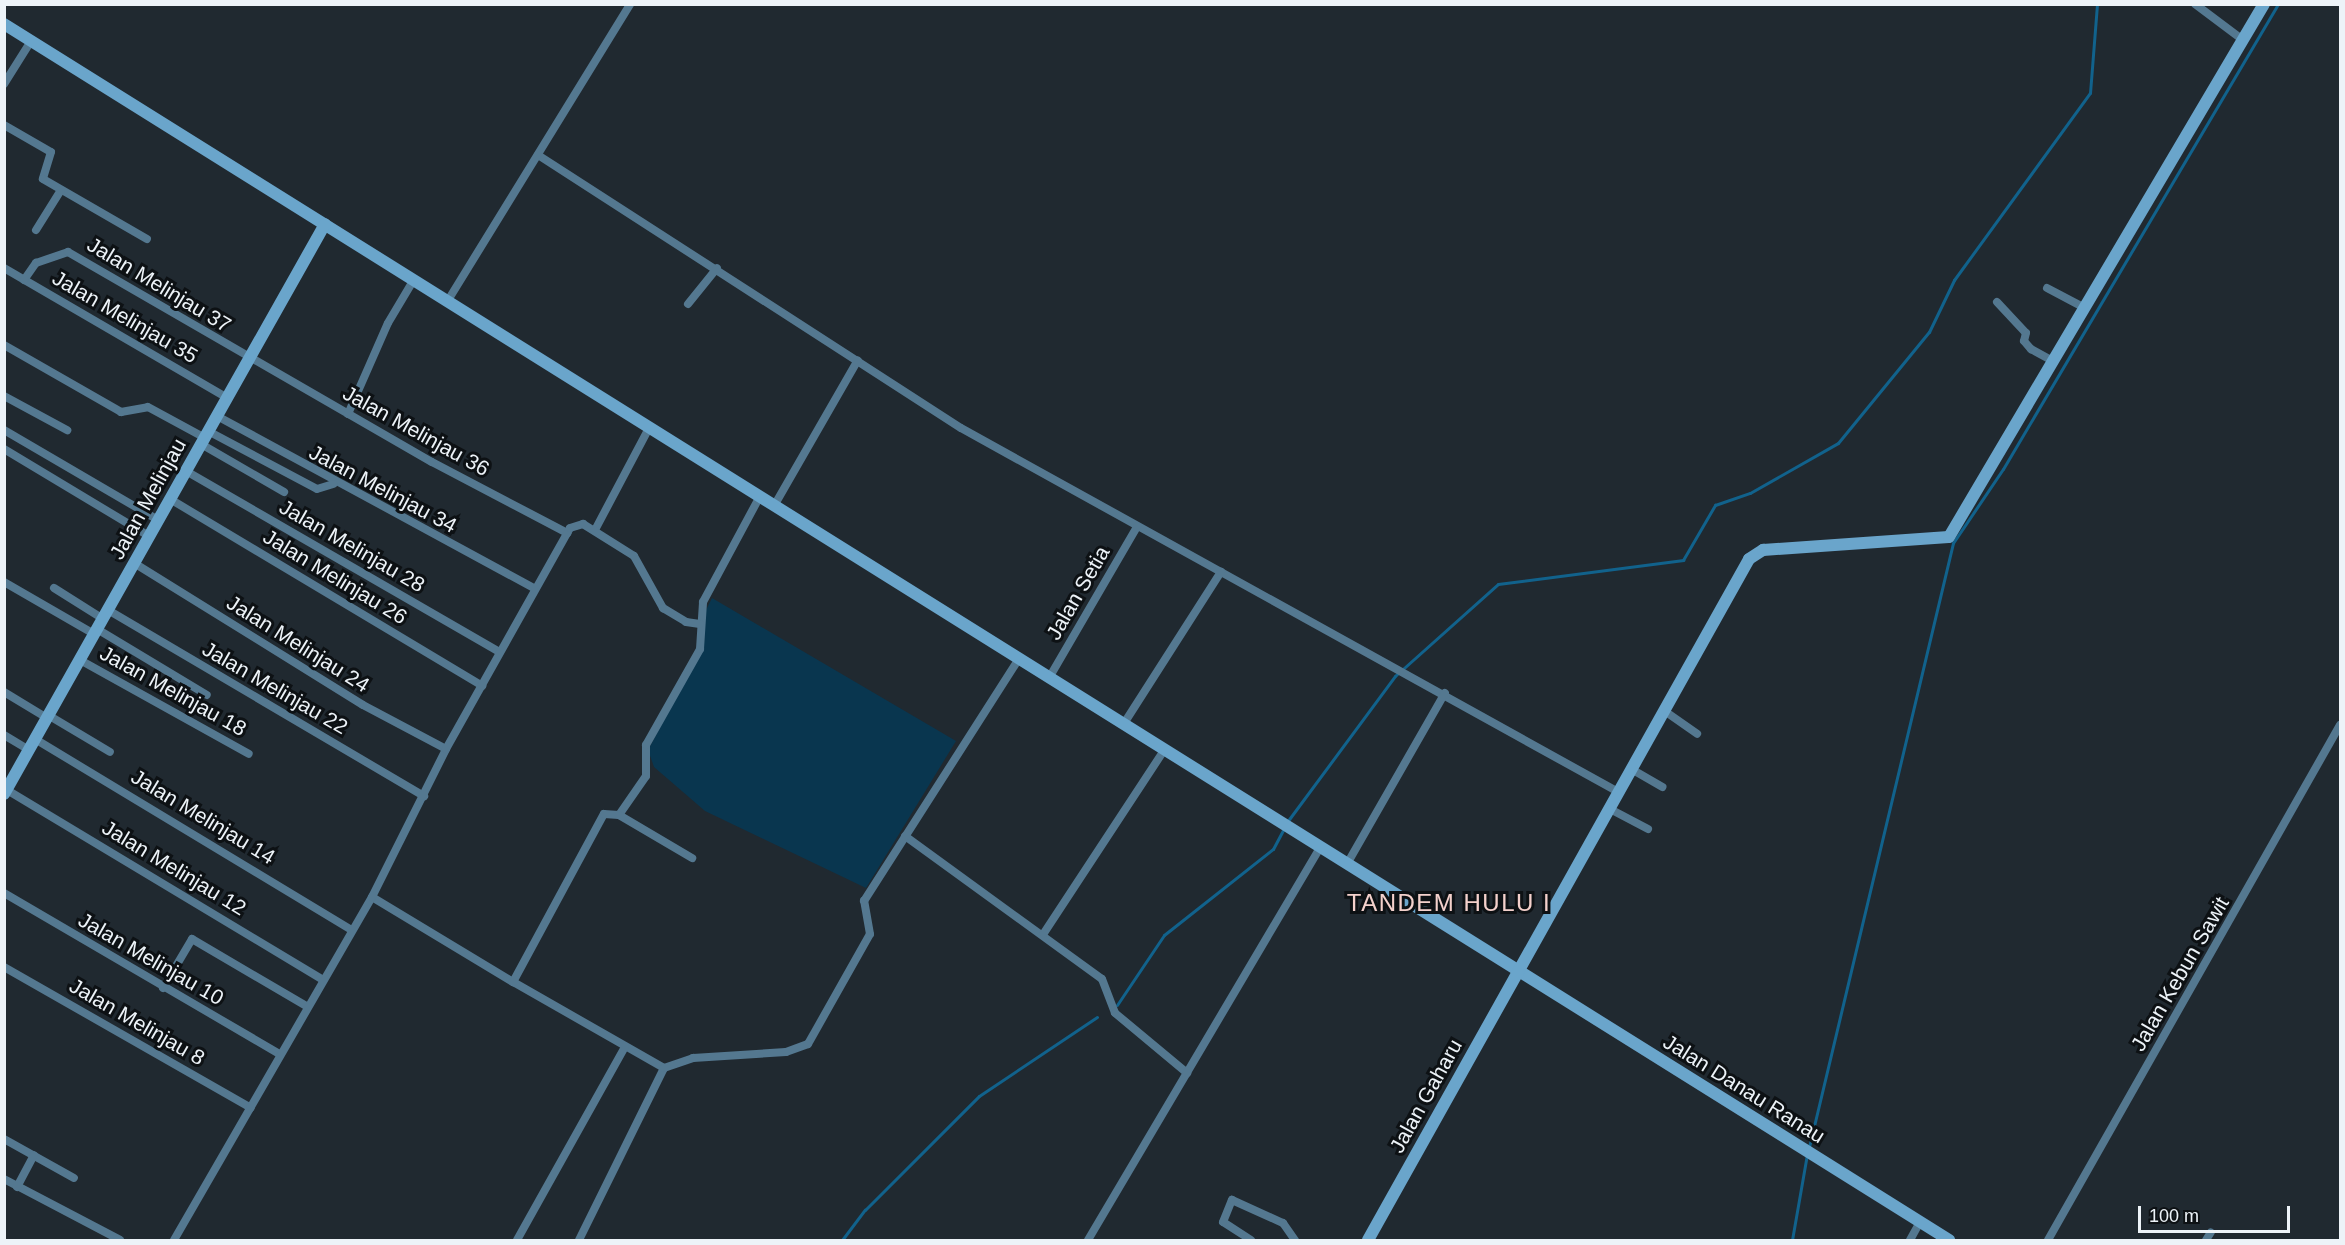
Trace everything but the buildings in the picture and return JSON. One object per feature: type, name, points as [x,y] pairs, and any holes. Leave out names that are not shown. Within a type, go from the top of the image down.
[{"type":"street","points":[[447,302],[630,4]]},
{"type":"street","points":[[2195,4],[2242,40]]},
{"type":"street","points":[[1997,302],[2026,333],[2024,341],[2031,349],[2053,361],[2264,4]]},
{"type":"street","name":"Jalan Danau Ranau","points":[[4,24],[1049,678],[1163,752],[1296,832],[1949,1240]]},
{"type":"street","points":[[4,84],[31,40]]},
{"type":"street","points":[[4,125],[51,152],[43,179],[147,239]]},
{"type":"street","points":[[538,155],[717,268],[962,428],[1137,527],[1395,665],[1620,793]]},
{"type":"street","points":[[36,230],[61,190]]},
{"type":"street","name":"Jalan Melinjau","points":[[6,789],[325,224]]},
{"type":"street","name":"Jalan Melinjau 37","points":[[24,279],[36,263],[68,252],[249,358]]},
{"type":"street","name":"Jalan Melinjau 35","points":[[4,268],[227,398]]},
{"type":"street","points":[[688,304],[717,268]]},
{"type":"street","points":[[348,414],[388,322],[413,281]]},
{"type":"street","points":[[2047,288],[2083,307]]},
{"type":"street","points":[[4,345],[121,412],[148,407],[205,438],[317,489],[333,484]]},
{"type":"street","name":"Jalan Melinjau 36","points":[[249,358],[567,533]]},
{"type":"street","points":[[774,506],[858,360]]},
{"type":"street","name":"Jalan Gaharu","points":[[1368,1240],[1758,551],[1949,537],[2053,361]]},
{"type":"street","points":[[4,396],[67,430]]},
{"type":"street","name":"Jalan Melinjau 34","points":[[217,416],[333,484],[535,590]]},
{"type":"street","points":[[595,530],[649,428]]},
{"type":"street","points":[[4,443],[7,432],[158,520]]},
{"type":"street","points":[[205,438],[284,492]]},
{"type":"street","points":[[4,449],[149,536]]},
{"type":"street","name":"Jalan Melinjau 28","points":[[186,471],[500,652]]},
{"type":"street","points":[[619,815],[646,776],[646,745],[700,649],[703,602],[759,498]]},
{"type":"street","name":"Jalan Melinjau 26","points":[[170,499],[482,686]]},
{"type":"street","points":[[174,1240],[252,1108],[350,929],[372,897],[447,749],[567,533],[579,523],[595,530],[640,561],[663,608],[686,622],[700,624]]},
{"type":"street","name":"Jalan Setia","points":[[1049,678],[1137,527]]},
{"type":"street","name":"Jalan Melinjau 24","points":[[134,563],[363,705],[447,749]]},
{"type":"street","points":[[1123,725],[1221,572]]},
{"type":"street","points":[[4,582],[100,623]]},
{"type":"street","points":[[54,588],[100,623],[207,695]]},
{"type":"street","name":"Jalan Melinjau 22","points":[[100,623],[424,796]]},
{"type":"street","name":"Jalan Melinjau 18","points":[[80,660],[249,754]]},
{"type":"street","points":[[579,1240],[664,1068],[693,1058],[786,1052],[808,1044],[870,934],[864,901],[1019,660]]},
{"type":"street","points":[[4,692],[110,752]]},
{"type":"street","points":[[1347,864],[1445,693]]},
{"type":"street","points":[[1666,712],[1697,734]]},
{"type":"street","name":"Jalan Kebun Sawit","points":[[2048,1240],[2340,725]]},
{"type":"street","points":[[4,735],[29,750]]},
{"type":"street","name":"Jalan Melinjau 14","points":[[35,739],[350,929]]},
{"type":"street","points":[[1044,933],[1163,752]]},
{"type":"street","points":[[1633,770],[1663,787]]},
{"type":"street","name":"Jalan Melinjau 12","points":[[6,789],[322,979]]},
{"type":"street","points":[[1610,809],[1648,829]]},
{"type":"street","points":[[513,982],[607,812],[619,815],[692,858]]},
{"type":"street","points":[[905,836],[1044,933],[1102,978],[1115,1013],[1187,1073]]},
{"type":"street","points":[[1088,1240],[1320,847]]},
{"type":"street","name":"Jalan Melinjau 10","points":[[4,893],[163,988],[280,1054]]},
{"type":"street","points":[[372,897],[513,982],[664,1068]]},
{"type":"street","points":[[163,988],[192,939],[308,1007]]},
{"type":"street","name":"Jalan Melinjau 8","points":[[4,967],[252,1108]]},
{"type":"street","points":[[518,1240],[625,1047]]},
{"type":"street","points":[[4,1140],[74,1178]]},
{"type":"street","points":[[17,1187],[34,1155]]},
{"type":"street","points":[[4,1179],[120,1240]]},
{"type":"street","points":[[1251,1240],[1223,1222],[1232,1200],[1283,1223],[1295,1240]]},
{"type":"street","points":[[1910,1240],[1920,1222]]},
{"type":"street","points":[[2206,1240],[2211,1232]]},
{"type":"shaded area","points":[[712,598],[956,741],[866,888],[705,811],[654,767],[648,750],[704,644],[705,612]]},
{"type":"waterway","points":[[1287,822],[1395,676],[1498,584],[1683,560],[1715,505],[1750,493],[1838,443],[1929,332],[1954,280],[2090,93],[2097,4]]},
{"type":"waterway","points":[[1809,1147],[1953,543],[2003,469],[2278,4]]},
{"type":"waterway","points":[[1117,1005],[1164,935],[1273,849],[1284,828]]},
{"type":"waterway","points":[[842,1240],[865,1210],[979,1096],[1097,1017]]},
{"type":"waterway","points":[[1792,1240],[1807,1154]]},
{"type":"district","name":"TANDEM HULU I","points":[[1449,903]]}]
